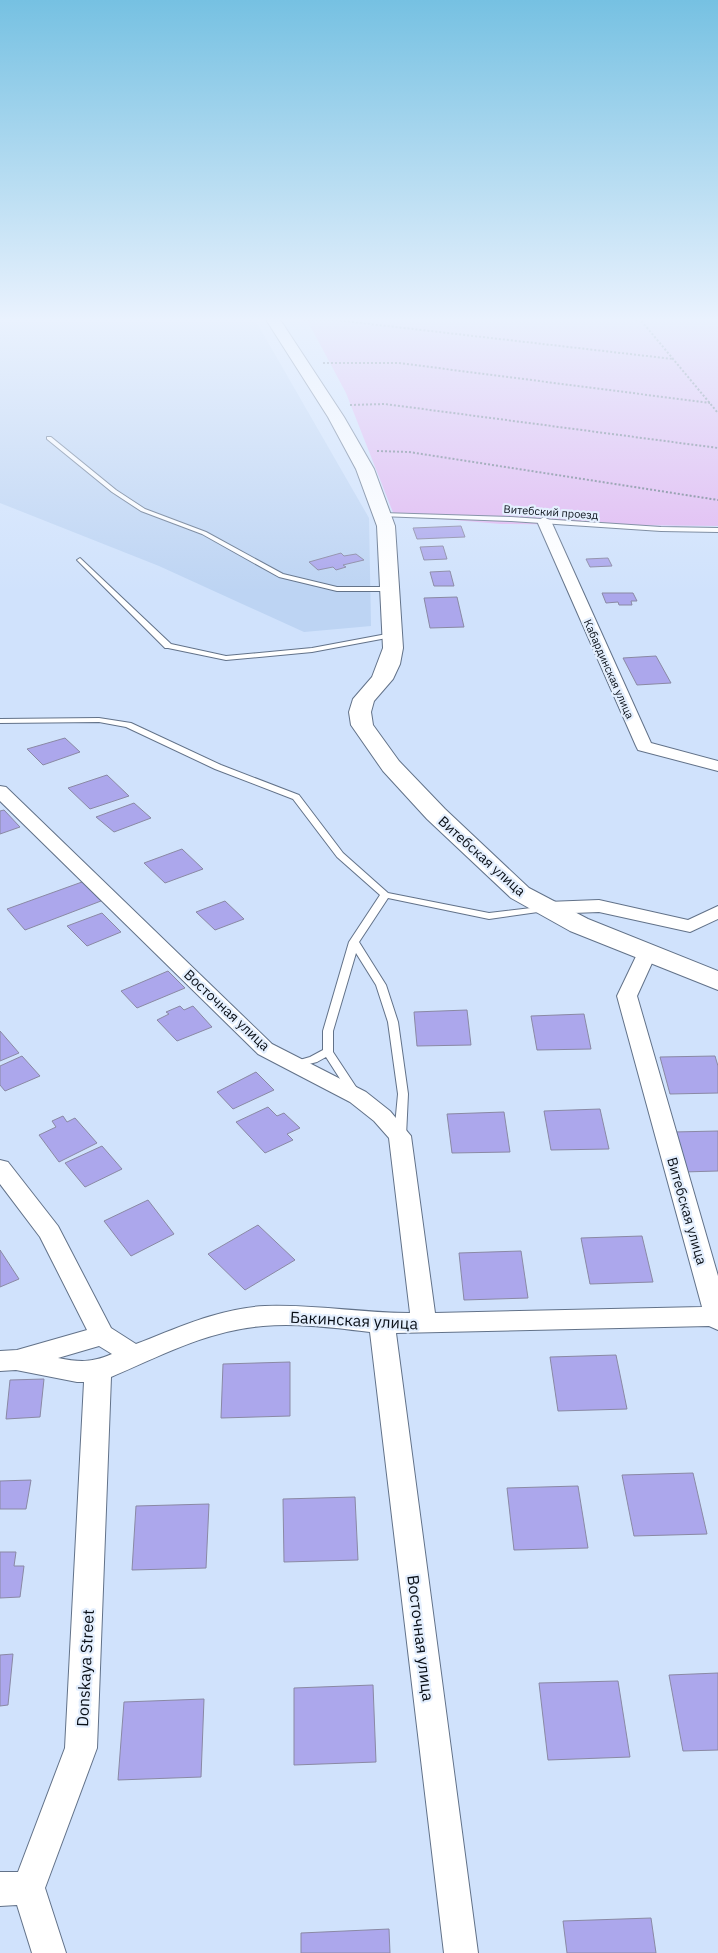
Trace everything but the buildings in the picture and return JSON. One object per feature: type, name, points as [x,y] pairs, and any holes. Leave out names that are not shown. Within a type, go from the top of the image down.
[{"type":"street","name":"Витебская улица","points":[[331,409],[365,469],[386,526],[393,648],[389,664],[382,678],[364,699],[360,712],[362,726],[391,766],[436,814],[520,893],[579,925],[647,952],[627,996],[718,1318]]},
{"type":"street","name":"Кабардинская улица","points":[[544,521],[644,746],[718,766]]},
{"type":"street","name":"Восточная улица","points":[[0,791],[265,1049],[292,1065],[358,1098],[382,1116],[400,1136]]},
{"type":"street","points":[[547,908],[599,906],[690,926],[718,912]]},
{"type":"street","points":[[647,952],[718,981]]},
{"type":"street","points":[[400,1136],[424,1323]]},
{"type":"street","points":[[0,1168],[50,1232],[102,1335],[134,1356]]},
{"type":"street","name":"Бакинская улица","points":[[8,1360],[76,1372],[98,1371],[195,1331],[232,1321],[263,1316],[311,1316],[382,1322],[424,1323],[718,1318]]},
{"type":"street","name":"Восточная улица","points":[[382,1322],[461,1953]]},
{"type":"street","points":[[8,1360],[102,1335]]},
{"type":"street","name":"Donskaya Street","points":[[49,1953],[14,1889],[81,1748],[98,1371]]},
{"type":"lane","points":[[49,438],[114,491],[143,510],[204,532],[281,576],[337,589],[389,589]]},
{"type":"lane","name":"Витебский проезд","points":[[382,515],[544,521],[661,529],[718,530]]},
{"type":"lane","points":[[80,560],[168,646],[226,658],[312,650],[392,635]]},
{"type":"lane","points":[[0,721],[99,720],[128,725],[218,767],[296,797],[340,855],[385,895],[489,916],[547,908]]},
{"type":"lane","points":[[358,1098],[328,1052],[328,1031],[354,942],[385,895]]},
{"type":"lane","points":[[354,942],[381,985],[394,1022],[403,1094],[400,1136]]},
{"type":"lane","points":[[292,1065],[313,1060],[328,1052]]},
{"type":"path","points":[[424,409],[718,448]]},
{"type":"path","points":[[355,451],[409,452],[718,500]]},
{"type":"shaded area","points":[[0,409],[306,409],[369,518],[371,626],[304,632],[159,566],[0,503]]},
{"type":"shaded area","points":[[352,409],[718,409],[718,526],[501,524],[394,515]]}]
